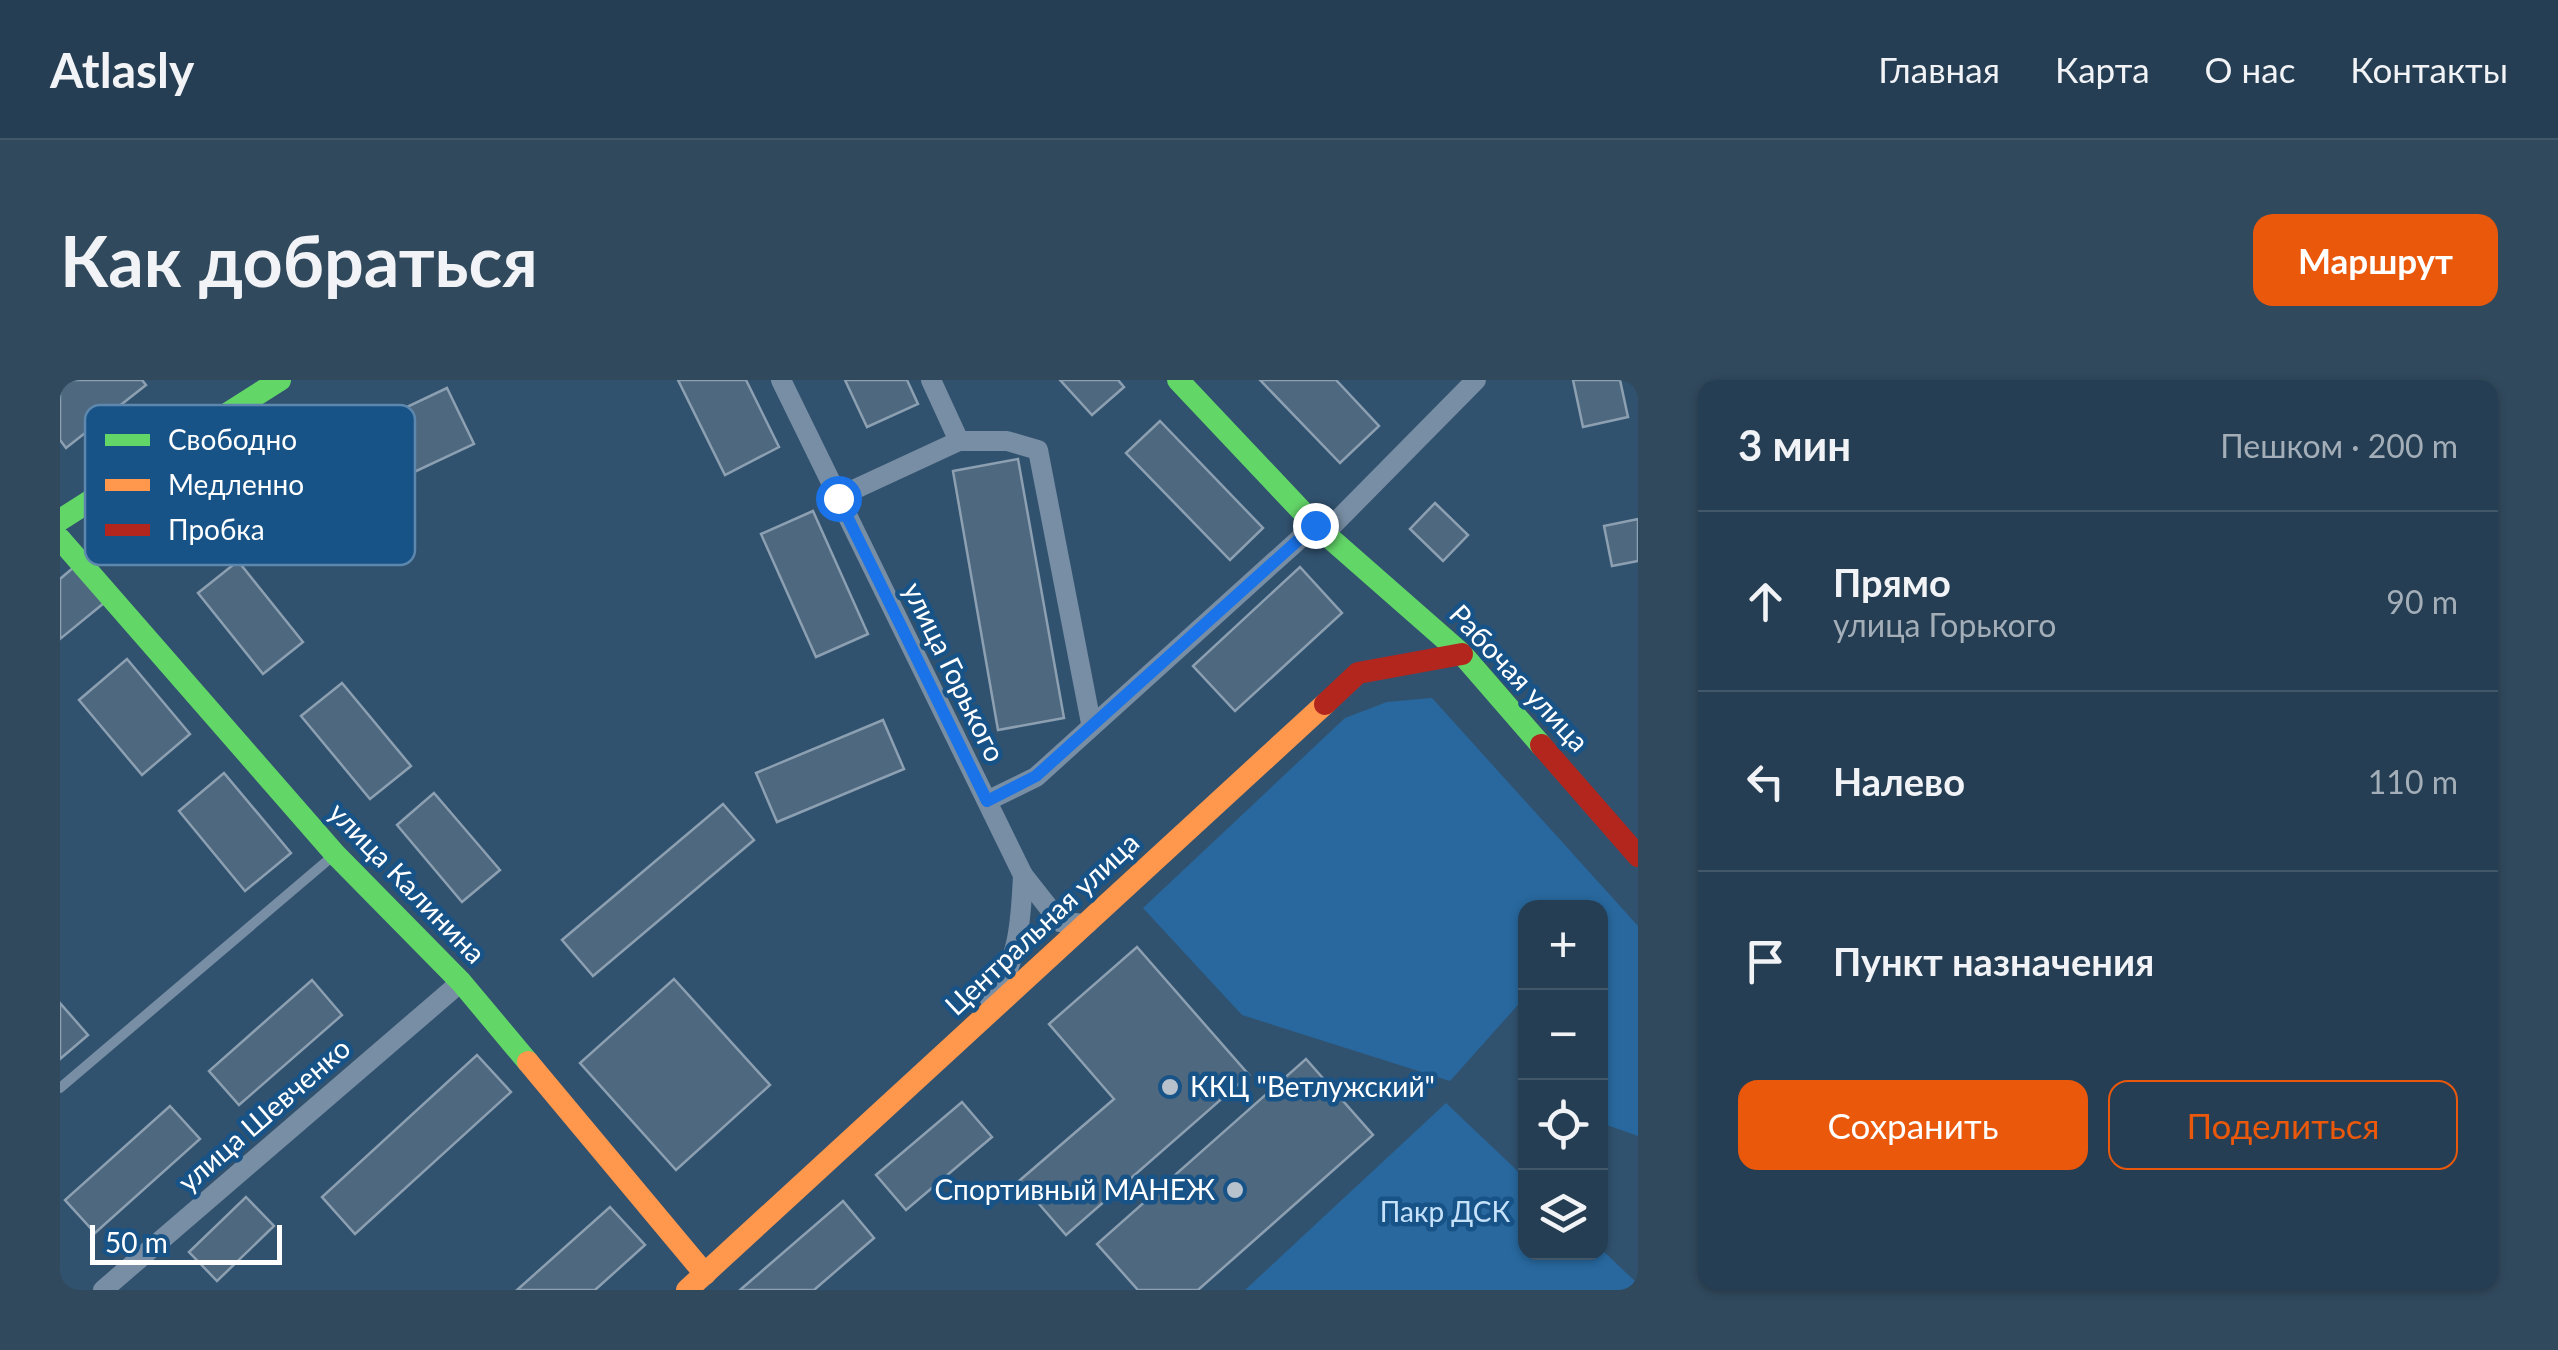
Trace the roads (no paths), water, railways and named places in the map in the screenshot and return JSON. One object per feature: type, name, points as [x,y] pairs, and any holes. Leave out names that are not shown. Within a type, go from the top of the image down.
[{"type":"street","points":[[241,405],[280,380]]},
{"type":"street","name":"улица Горького","points":[[781,380],[1023,875],[1020,934],[1003,984],[957,1042]]},
{"type":"street","points":[[931,380],[959,441]]},
{"type":"street","name":"Рабочая улица","points":[[1178,380],[1320,529],[1462,654],[1638,856]]},
{"type":"street","points":[[987,801],[1036,776],[1092,723],[1320,529],[1476,380]]},
{"type":"street","points":[[838,498],[959,441],[1007,441],[1038,450],[1092,723]]},
{"type":"street","points":[[60,520],[85,504]]},
{"type":"street","name":"улица Калинина","points":[[60,539],[335,854],[461,982],[696,1282]]},
{"type":"street","name":"Центральная улица","points":[[696,1282],[1358,674],[1462,654]]},
{"type":"street","points":[[1023,875],[1060,922],[1087,924]]},
{"type":"street","name":"улица Шевченко","points":[[103,1290],[461,982]]},
{"type":"lane","points":[[60,1088],[335,854]]},
{"type":"place","name":"ККЦ \"Ветлужский\"","points":[[1170,1087]]},
{"type":"place","name":"Спортивный МАНЕЖ","points":[[1235,1190]]},
{"type":"park label","name":"Пакр ДСК","points":[[1445,1212]]}]
